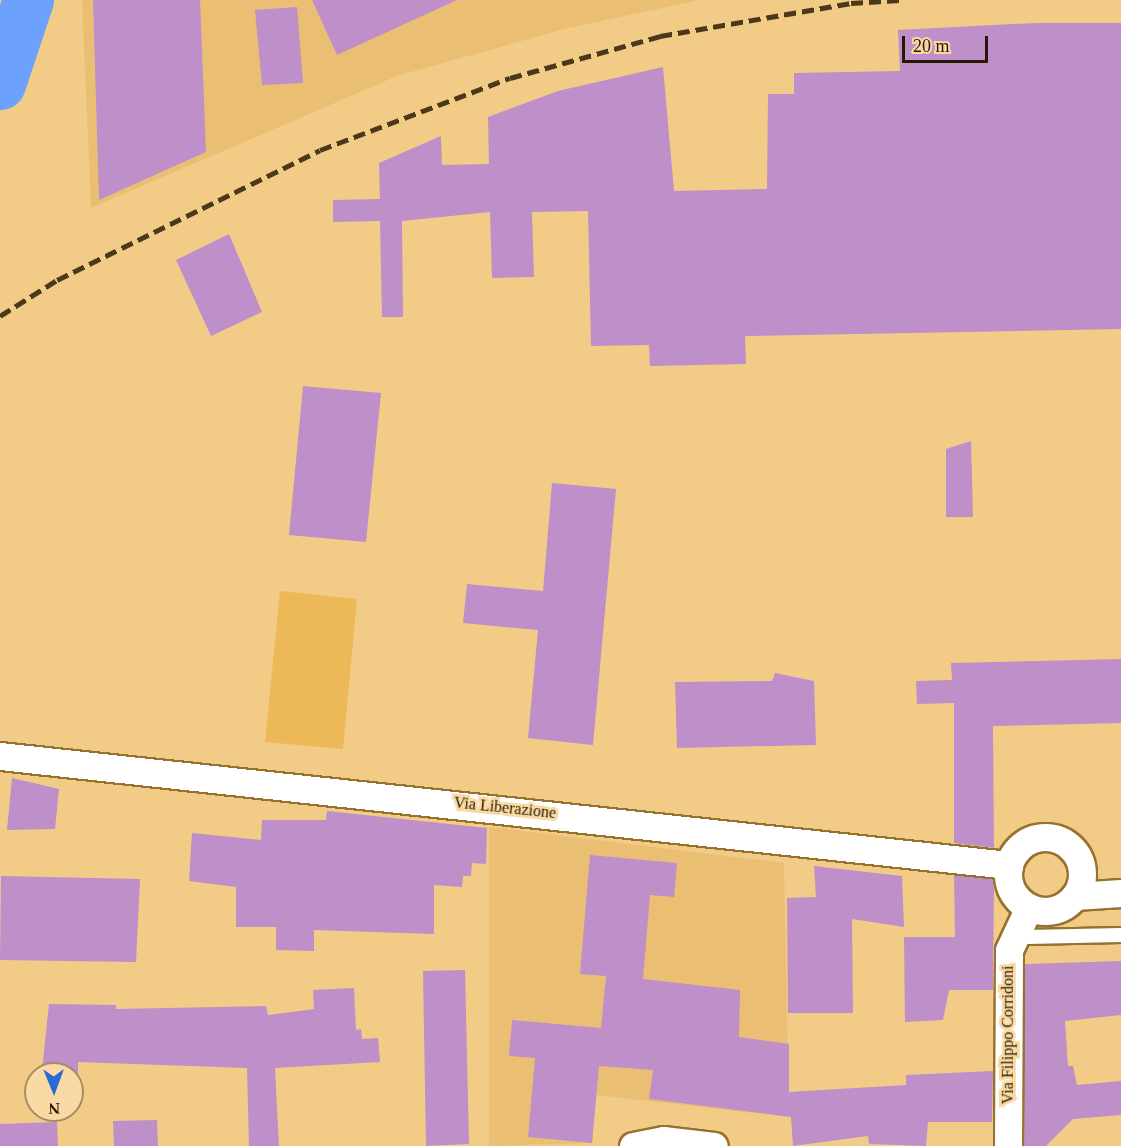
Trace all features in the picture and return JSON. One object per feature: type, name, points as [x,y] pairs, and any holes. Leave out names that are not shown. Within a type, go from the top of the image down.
[{"type":"street","name":"Via Liberazione","points":[[0,756],[1010,866]]},
{"type":"street","points":[[1121,879],[1081,864],[1064,842],[1044,837],[1025,844],[1010,866],[1014,894],[1024,916],[1057,909],[1075,896],[1121,893]]},
{"type":"street","points":[[1075,896],[1081,864]]},
{"type":"street","name":"Via Filippo Corridoni","points":[[1008,1146],[1009,950],[1024,916]]},
{"type":"street","points":[[633,1146],[663,1140],[714,1146]]},
{"type":"lane","points":[[1024,916],[1027,937],[1121,935]]},
{"type":"shaded area","points":[[82,0],[700,0],[564,29],[397,76],[91,208]]},
{"type":"shaded area","points":[[280,591],[357,599],[343,749],[265,742]]},
{"type":"shaded area","points":[[489,827],[784,863],[789,1117],[596,1095],[592,1143],[489,1146]]},
{"type":"building","points":[[93,0],[200,0],[206,152],[99,200]]},
{"type":"building","points":[[312,0],[457,0],[337,55]]},
{"type":"building","points":[[297,7],[303,83],[262,85],[255,10]]},
{"type":"building","points":[[1035,23],[1121,23],[1121,329],[745,336],[746,364],[650,366],[649,345],[591,346],[588,211],[532,212],[534,277],[492,278],[490,212],[402,221],[403,317],[382,317],[380,221],[333,222],[333,200],[380,199],[379,163],[441,136],[442,165],[489,164],[488,117],[558,91],[663,67],[674,191],[767,189],[768,94],[794,94],[794,73],[900,71],[898,30]]},
{"type":"building","points":[[229,234],[262,312],[211,336],[176,260]]},
{"type":"building","points":[[303,386],[381,393],[366,542],[289,535]]},
{"type":"building","points":[[971,441],[973,517],[946,517],[946,449]]},
{"type":"building","points":[[552,483],[616,489],[593,745],[528,738],[538,630],[463,623],[467,584],[543,591]]},
{"type":"building","points":[[1121,659],[1121,723],[993,726],[994,848],[954,843],[954,703],[917,704],[916,681],[952,680],[951,663]]},
{"type":"building","points":[[775,673],[814,681],[816,745],[677,748],[675,682],[772,681]]},
{"type":"building","points":[[12,778],[59,789],[55,829],[7,830]]},
{"type":"building","points":[[327,811],[487,828],[486,864],[472,863],[471,876],[463,876],[462,887],[434,885],[434,934],[314,930],[314,951],[276,950],[276,927],[236,927],[236,887],[189,881],[192,833],[261,840],[262,820],[326,820]]},
{"type":"building","points":[[590,855],[677,863],[674,897],[650,895],[643,979],[740,990],[739,1037],[789,1044],[789,1092],[906,1085],[906,1075],[993,1071],[992,1122],[928,1122],[926,1146],[869,1144],[868,1136],[793,1146],[791,1117],[649,1099],[653,1070],[599,1066],[592,1143],[528,1137],[535,1058],[509,1056],[512,1020],[601,1028],[606,976],[580,974]]},
{"type":"building","points":[[814,866],[902,876],[904,927],[852,919],[853,1013],[788,1013],[787,898],[816,897]]},
{"type":"building","points":[[954,875],[994,879],[993,990],[949,990],[943,1020],[905,1022],[904,937],[955,937]]},
{"type":"building","points":[[1,876],[140,879],[136,962],[0,960]]},
{"type":"building","points":[[1121,961],[1121,1015],[1065,1021],[1068,1066],[1073,1066],[1077,1085],[1121,1081],[1121,1115],[1073,1119],[1046,1146],[1024,1146],[1025,964]]},
{"type":"building","points":[[465,970],[469,1144],[426,1146],[423,971]]},
{"type":"building","points":[[354,988],[356,1030],[361,1029],[362,1039],[378,1038],[380,1062],[275,1068],[279,1146],[249,1146],[247,1068],[43,1062],[49,1004],[116,1005],[116,1009],[266,1006],[268,1015],[314,1009],[313,990]]},
{"type":"building","points":[[157,1120],[158,1146],[114,1146],[113,1121]]},
{"type":"building","points":[[57,1122],[58,1146],[0,1146],[0,1124]]},
{"type":"waterway","points":[[0,84],[28,0]]},
{"type":"railway","points":[[0,316],[57,280],[320,150],[510,78],[660,36],[851,3],[900,0]]}]
